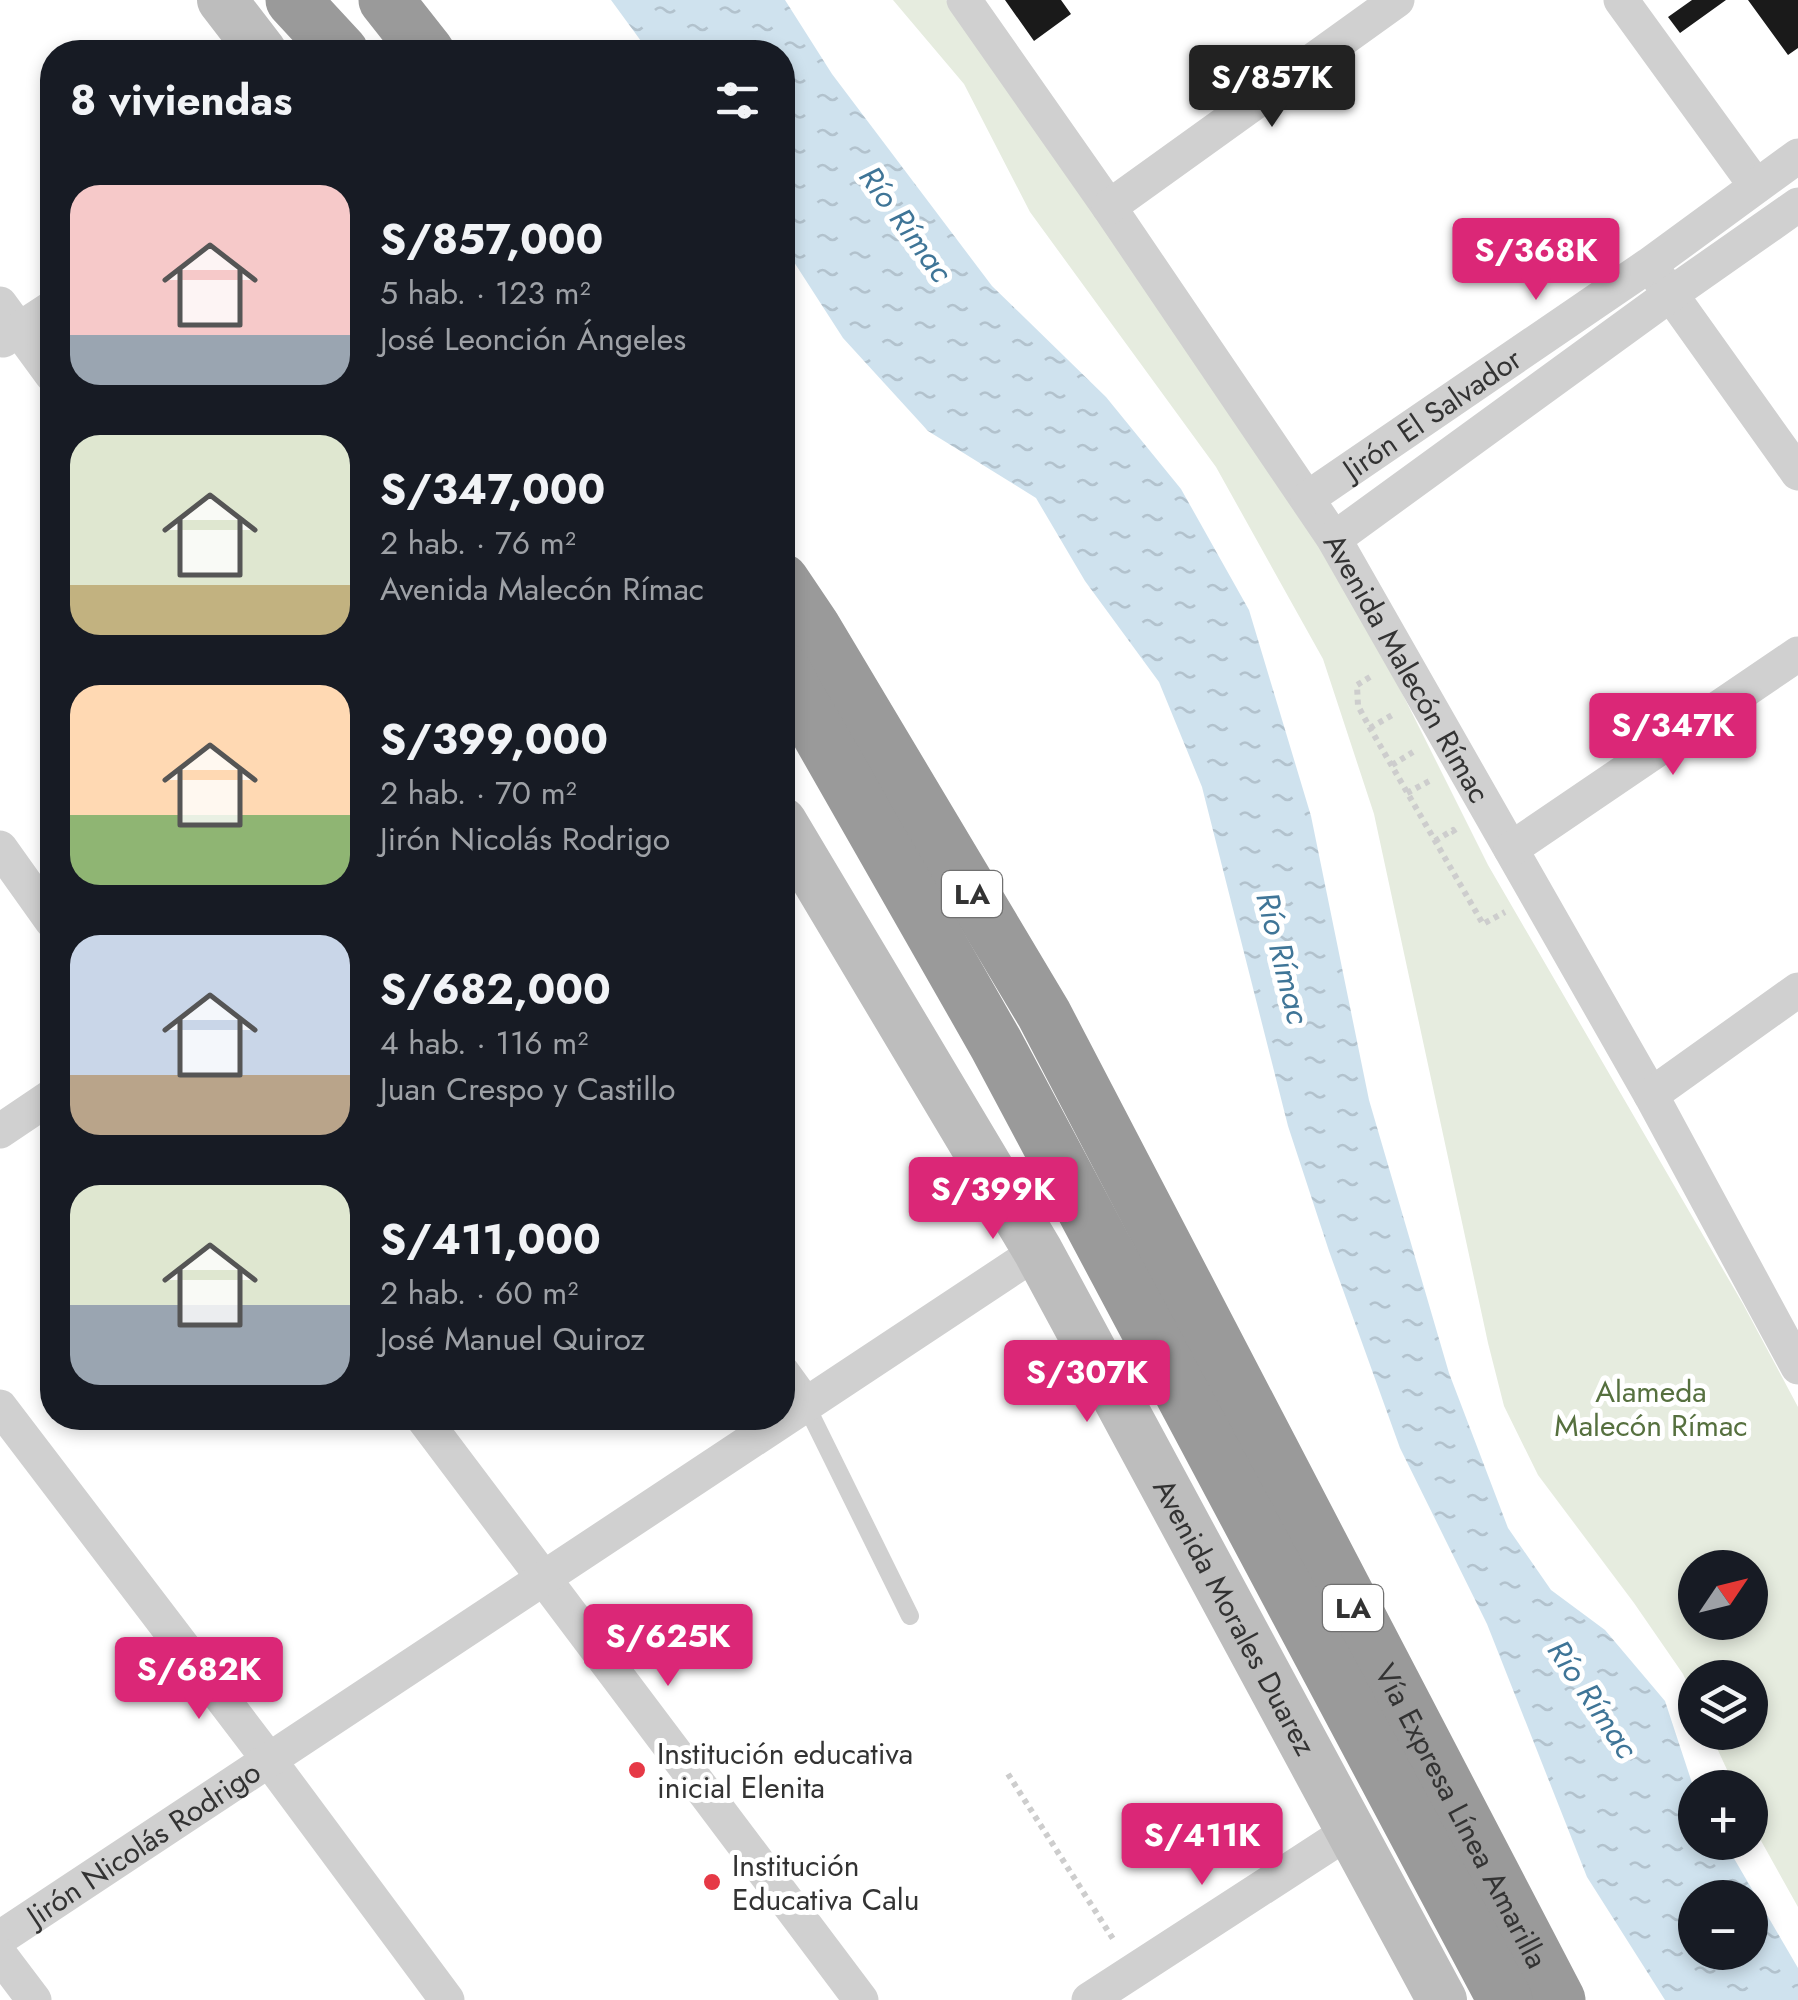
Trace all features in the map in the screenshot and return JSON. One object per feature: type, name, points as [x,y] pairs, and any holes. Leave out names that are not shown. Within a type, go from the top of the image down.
[{"type":"highway","points":[[293,0],[330,40]]},
{"type":"highway","points":[[322,0],[352,40]]},
{"type":"highway","points":[[386,0],[418,40]]},
{"type":"highway","name":"Vía Expresa Línea Amarilla","points":[[795,600],[1044,1014],[1543,1995]]},
{"type":"highway","name":"Vía Expresa Línea Amarilla","points":[[795,692],[1543,1995]]},
{"type":"main road","points":[[222,0],[253,40]]},
{"type":"main road","name":"Avenida Morales Duarez","points":[[795,844],[1038,1250],[1442,2000]]},
{"type":"street","name":"Avenida Malecón Rímac","points":[[964,0],[1334,538],[1651,1095],[1798,1367]]},
{"type":"street","points":[[1110,207],[1397,0]]},
{"type":"street","points":[[1621,0],[1756,186]]},
{"type":"street","name":"Jirón El Salvador","points":[[1308,498],[1649,264],[1798,156]]},
{"type":"street","name":"Jirón El Salvador","points":[[1334,538],[1798,206]]},
{"type":"street","points":[[1649,264],[1798,472]]},
{"type":"street","points":[[40,312],[6,325],[40,361]]},
{"type":"street","points":[[1510,849],[1798,654]]},
{"type":"street","points":[[0,848],[40,904]]},
{"type":"street","points":[[1651,1095],[1798,990]]},
{"type":"street","points":[[0,1131],[40,1104]]},
{"type":"street","name":"Jirón Nicolás Rodrigo","points":[[795,1411],[1038,1250]]},
{"type":"street","points":[[795,1389],[806,1404]]},
{"type":"street","points":[[0,1407],[447,2000]]},
{"type":"street","points":[[432,1430],[862,2000]]},
{"type":"street","name":"Jirón Nicolás Rodrigo","points":[[0,1938],[767,1430]]},
{"type":"street","points":[[1090,2000],[1350,1830]]},
{"type":"street","points":[[0,1955],[34,2000]]},
{"type":"lane","points":[[806,1404],[910,1616]]},
{"type":"path","points":[[1380,672],[1357,684],[1358,706],[1483,924],[1508,910]]},
{"type":"path","points":[[1370,728],[1400,711]]},
{"type":"path","points":[[1392,765],[1418,748]]},
{"type":"path","points":[[1008,1774],[1134,1971]]},
{"type":"green space","name":"Alameda Malecón Rímac","points":[[893,0],[946,0],[1353,595],[1488,865],[1743,1304],[1798,1407],[1798,1907],[1768,1853],[1768,1770],[1727,1770],[1718,1750],[1768,1750],[1768,1660],[1678,1660],[1678,1667],[1538,1475],[1504,1406],[1374,814],[1323,659],[1216,467],[1030,212],[964,84]]},
{"type":"water","name":"Río Rímac","points":[[611,0],[785,0],[832,74],[992,286],[1106,397],[1181,489],[1249,610],[1311,816],[1369,1100],[1449,1373],[1508,1528],[1551,1590],[1605,1630],[1665,1701],[1688,1770],[1678,1770],[1678,1860],[1735,1860],[1747,1880],[1678,1880],[1678,1970],[1768,1970],[1768,1917],[1798,1968],[1798,2000],[1665,2000],[1587,1877],[1487,1624],[1400,1448],[1329,1251],[1288,1126],[1202,787],[1159,682],[1085,581],[1036,498],[928,431],[843,338],[795,264],[795,40],[640,40]]},
{"type":"building","points":[[1005,0],[1061,0],[1071,14],[1034,41]]},
{"type":"building","points":[[1692,0],[1726,0],[1680,33],[1668,17]]},
{"type":"building","points":[[1748,0],[1798,0],[1798,48],[1788,55]]},
{"type":"place","name":"Institución educativa inicial Elenita","points":[[637,1770]]},
{"type":"place","name":"Institución Educativa Calu","points":[[712,1882]]}]
